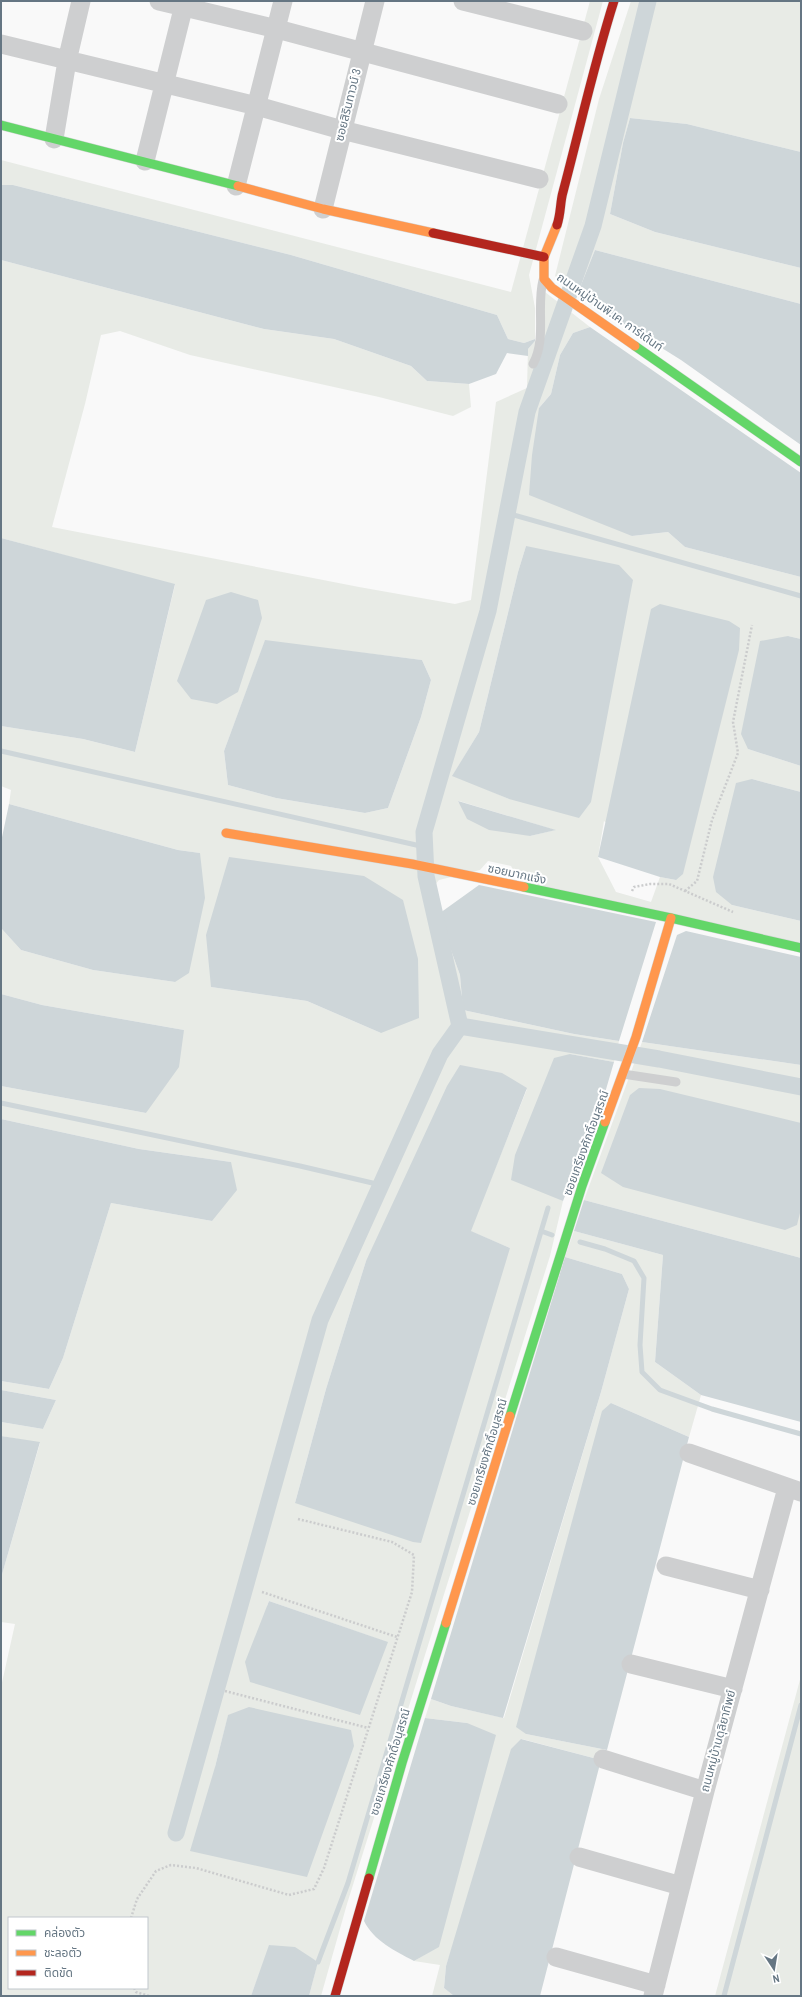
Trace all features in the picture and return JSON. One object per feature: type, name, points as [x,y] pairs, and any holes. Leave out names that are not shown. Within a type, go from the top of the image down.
[{"type":"street","points":[[54,139],[67,61],[80,1]]},
{"type":"street","points":[[159,1],[184,4],[558,104]]},
{"type":"street","points":[[236,186],[284,1]]},
{"type":"street","name":"ซอยสิรินทาวน์ 3","points":[[323,208],[361,51],[375,1]]},
{"type":"street","points":[[463,1],[583,31]]},
{"type":"street","name":"ถนนหมู่บ้านพี.เค. การ์เด้นท์","points":[[614,1],[601,42],[576,146],[562,194],[558,222],[544,257],[544,279],[552,288],[580,306],[801,462]]},
{"type":"street","points":[[145,161],[184,4]]},
{"type":"street","points":[[1,44],[257,106],[342,130],[540,179]]},
{"type":"street","points":[[1,125],[323,208],[544,257]]},
{"type":"street","name":"ซอยมากแจ้ง","points":[[226,833],[412,864],[670,918],[801,948]]},
{"type":"street","name":"ซอยเกรียงศักดิ์อนุสรณ์","points":[[335,1996],[404,1755],[582,1186],[636,1037],[670,918]]},
{"type":"street","name":"ถนนหมู่บ้านดุลิยาทิพย์","points":[[655,1990],[705,1791],[760,1590],[794,1490],[689,1454]]},
{"type":"street","points":[[666,1566],[760,1590]]},
{"type":"street","points":[[632,1664],[733,1689]]},
{"type":"street","points":[[603,1759],[705,1791]]},
{"type":"street","points":[[579,1857],[681,1886]]},
{"type":"street","points":[[556,1956],[655,1990]]},
{"type":"lane","points":[[532,364],[539,348],[540,296],[544,279]]},
{"type":"lane","points":[[623,1074],[676,1082]]},
{"type":"path","points":[[685,891],[697,881],[712,820],[738,753],[733,722],[752,624]]},
{"type":"path","points":[[621,908],[634,887],[650,884],[670,884],[737,914]]},
{"type":"path","points":[[132,1917],[137,1899],[156,1871],[171,1865],[196,1868],[289,1895],[314,1889],[324,1868],[412,1592],[414,1555],[392,1542],[298,1519]]},
{"type":"path","points":[[262,1592],[397,1637]]},
{"type":"path","points":[[225,1691],[368,1728]]},
{"type":"path","points":[[134,1989],[136,1992],[149,1996]]},
{"type":"shaded area","points":[[590,1],[603,1],[529,275],[535,308],[535,339],[524,343],[508,339],[497,315],[291,255],[13,185],[1,185],[1,160],[511,292]]},
{"type":"shaded area","points":[[631,1],[801,1],[801,152],[687,124],[630,118],[623,143],[610,214],[655,232],[801,268],[801,304],[595,250],[577,295],[555,276],[599,99]]},
{"type":"shaded area","points":[[630,118],[687,124],[801,152],[801,268],[655,232],[610,214],[623,143]]},
{"type":"shaded area","points":[[1,185],[13,185],[291,255],[497,315],[508,339],[524,343],[535,339],[535,341],[528,349],[528,356],[507,353],[496,374],[469,384],[427,381],[411,366],[334,339],[264,329],[1,260]]},
{"type":"shaded area","points":[[595,250],[801,304],[801,445],[681,360],[577,295]]},
{"type":"shaded area","points":[[1,260],[264,329],[334,339],[411,366],[427,381],[469,384],[471,407],[453,416],[379,397],[190,355],[120,331],[101,335],[85,404],[52,527],[359,587],[455,604],[471,600],[496,402],[527,388],[528,349],[543,332],[545,292],[590,327],[573,333],[560,355],[551,394],[539,408],[632,536],[668,532],[685,547],[801,577],[801,639],[788,636],[748,749],[801,766],[801,792],[752,779],[732,905],[801,921],[801,943],[520,881],[511,866],[488,861],[480,870],[439,880],[434,886],[444,931],[460,975],[463,1010],[574,1034],[619,1041],[614,1062],[570,1054],[553,1195],[563,1201],[550,1256],[347,1904],[321,1996],[309,1996],[318,1961],[270,1945],[251,1996],[1,1996],[1,1687],[15,1624],[1,1622],[1,1578],[40,1443],[1,1436],[1,1422],[43,1429],[56,1400],[1,1390],[1,1381],[49,1389],[63,1358],[111,1203],[212,1221],[231,1162],[139,1149],[1,1119],[1,1086],[146,1113],[184,1030],[42,1005],[1,994],[1,928],[21,950],[93,970],[175,982],[200,853],[178,850],[9,804],[11,790],[1,786],[1,726],[83,739],[135,752],[175,585],[1,538]],"holes":[[[526,546],[509,799],[453,775],[479,732],[518,572]],[[265,641],[422,660],[431,680],[421,717],[388,808],[365,813],[276,798],[228,785],[224,751]],[[459,801],[555,830],[530,836],[458,802]],[[604,821],[676,880],[660,877],[651,902],[616,892],[598,857]],[[229,857],[381,1033],[307,1001],[211,987]],[[527,1089],[470,1231],[510,1248],[295,1503],[326,1389],[366,1261]],[[269,1601],[387,1642],[267,1606]],[[228,1716],[307,1877],[215,1767]]]},
{"type":"shaded area","points":[[590,327],[801,473],[801,577],[685,547],[668,532],[632,536],[529,495],[532,455],[539,408],[551,394],[560,355],[573,333]]},
{"type":"shaded area","points":[[1,538],[175,584],[135,752],[83,739],[1,726]]},
{"type":"shaded area","points":[[526,546],[619,565],[633,580],[591,802],[579,818],[509,799],[452,776],[479,732],[518,572]]},
{"type":"shaded area","points":[[231,592],[258,600],[262,618],[238,692],[217,704],[191,699],[177,681],[206,600]]},
{"type":"shaded area","points":[[660,604],[729,621],[740,628],[739,650],[683,874],[676,880],[660,877],[598,857],[651,609]]},
{"type":"shaded area","points":[[788,636],[801,639],[801,766],[748,749],[741,734],[760,641]]},
{"type":"shaded area","points":[[265,640],[422,660],[431,680],[421,717],[388,808],[365,813],[276,798],[228,785],[224,751]]},
{"type":"shaded area","points":[[752,779],[801,792],[801,921],[732,905],[716,892],[713,877],[736,783]]},
{"type":"shaded area","points":[[458,801],[556,830],[530,836],[489,830],[467,819]]},
{"type":"shaded area","points":[[9,804],[178,850],[200,853],[205,898],[189,973],[175,982],[93,970],[21,950],[1,928],[1,842]]},
{"type":"shaded area","points":[[229,857],[364,876],[403,900],[418,959],[419,1018],[381,1033],[307,1001],[211,987],[206,935]]},
{"type":"shaded area","points":[[479,885],[656,922],[619,1041],[574,1034],[463,1010],[460,975],[444,931],[440,913]]},
{"type":"shaded area","points":[[686,931],[801,957],[801,1065],[642,1042],[677,935]]},
{"type":"shaded area","points":[[1,994],[42,1005],[184,1030],[179,1067],[146,1113],[1,1086]]},
{"type":"shaded area","points":[[642,1042],[801,1065],[801,1258],[584,1200]]},
{"type":"shaded area","points":[[570,1054],[614,1062],[602,1103],[563,1201],[511,1180],[515,1155],[554,1058]]},
{"type":"shaded area","points":[[460,1065],[502,1073],[527,1088],[471,1231],[510,1248],[421,1543],[413,1542],[295,1503],[326,1389],[366,1261],[447,1086]]},
{"type":"shaded area","points":[[639,1088],[660,1089],[801,1123],[801,1209],[797,1225],[785,1230],[623,1187],[601,1173],[630,1095]]},
{"type":"shaded area","points":[[1,1119],[139,1149],[231,1162],[237,1190],[212,1221],[111,1203],[63,1358],[49,1389],[1,1381]]},
{"type":"shaded area","points":[[584,1200],[801,1258],[801,1422],[701,1395],[655,1362],[663,1255],[574,1231]]},
{"type":"shaded area","points":[[574,1231],[663,1255],[655,1362],[701,1395],[689,1437],[611,1403],[526,1734],[607,1750],[601,1760],[522,1739],[446,1966],[444,1988],[454,1996],[432,1996],[440,1965],[414,1961],[439,1946],[467,1723],[425,1718],[431,1699],[451,1706],[504,1718],[601,1392],[629,1289],[622,1274],[565,1257]]},
{"type":"shaded area","points":[[565,1257],[622,1274],[629,1289],[601,1392],[503,1718],[451,1706],[431,1699]]},
{"type":"shaded area","points":[[1,1390],[56,1400],[43,1429],[1,1422]]},
{"type":"shaded area","points":[[611,1403],[689,1437],[607,1750],[526,1734],[516,1727],[602,1411]]},
{"type":"shaded area","points":[[1,1436],[40,1442],[1,1578]]},
{"type":"shaded area","points":[[269,1601],[388,1642],[360,1715],[250,1682],[245,1662]]},
{"type":"shaded area","points":[[801,1676],[801,1996],[715,1996]]},
{"type":"shaded area","points":[[249,1707],[351,1730],[354,1746],[307,1877],[190,1851],[215,1767],[228,1715]]},
{"type":"shaded area","points":[[425,1718],[467,1723],[496,1735],[439,1947],[414,1961],[379,1940],[364,1921]]},
{"type":"shaded area","points":[[521,1739],[601,1760],[540,1996],[454,1996],[444,1988],[446,1966],[511,1749]]},
{"type":"shaded area","points":[[269,1945],[295,1947],[318,1962],[309,1996],[251,1996]]},
{"type":"waterway","points":[[460,1026],[426,876],[424,832],[488,611],[527,412],[593,226],[648,1]]},
{"type":"waterway","points":[[507,513],[801,596]]},
{"type":"waterway","points":[[1,751],[425,847]]},
{"type":"waterway","points":[[176,1833],[320,1320],[440,1054],[460,1026],[659,1059],[801,1087]]},
{"type":"waterway","points":[[1,1103],[300,1166],[381,1185]]},
{"type":"waterway","points":[[318,1962],[348,1883],[548,1208]]},
{"type":"waterway","points":[[541,1231],[552,1235]]},
{"type":"waterway","points":[[580,1242],[605,1249],[634,1261],[644,1278],[640,1345],[642,1372],[660,1390],[712,1409],[801,1434]]},
{"type":"waterway","points":[[724,1996],[801,1705]]},
{"type":"traffic: fast","points":[[1,125],[238,186]]},
{"type":"traffic: fast","points":[[635,346],[801,462]]},
{"type":"traffic: fast","points":[[524,887],[671,918],[801,948]]},
{"type":"traffic: fast","points":[[510,1416],[582,1186],[605,1122]]},
{"type":"traffic: fast","points":[[369,1878],[402,1763],[446,1623]]},
{"type":"traffic: slow","points":[[238,186],[323,209],[433,233]]},
{"type":"traffic: slow","points":[[557,225],[544,257],[544,279],[552,288],[635,346]]},
{"type":"traffic: slow","points":[[226,833],[412,864],[524,887]]},
{"type":"traffic: slow","points":[[605,1122],[636,1037],[671,918]]},
{"type":"traffic: slow","points":[[446,1623],[510,1416]]},
{"type":"traffic: jam","points":[[557,225],[562,196],[587,96],[614,1]]},
{"type":"traffic: jam","points":[[433,233],[544,257]]},
{"type":"traffic: jam","points":[[335,1996],[369,1878]]}]
